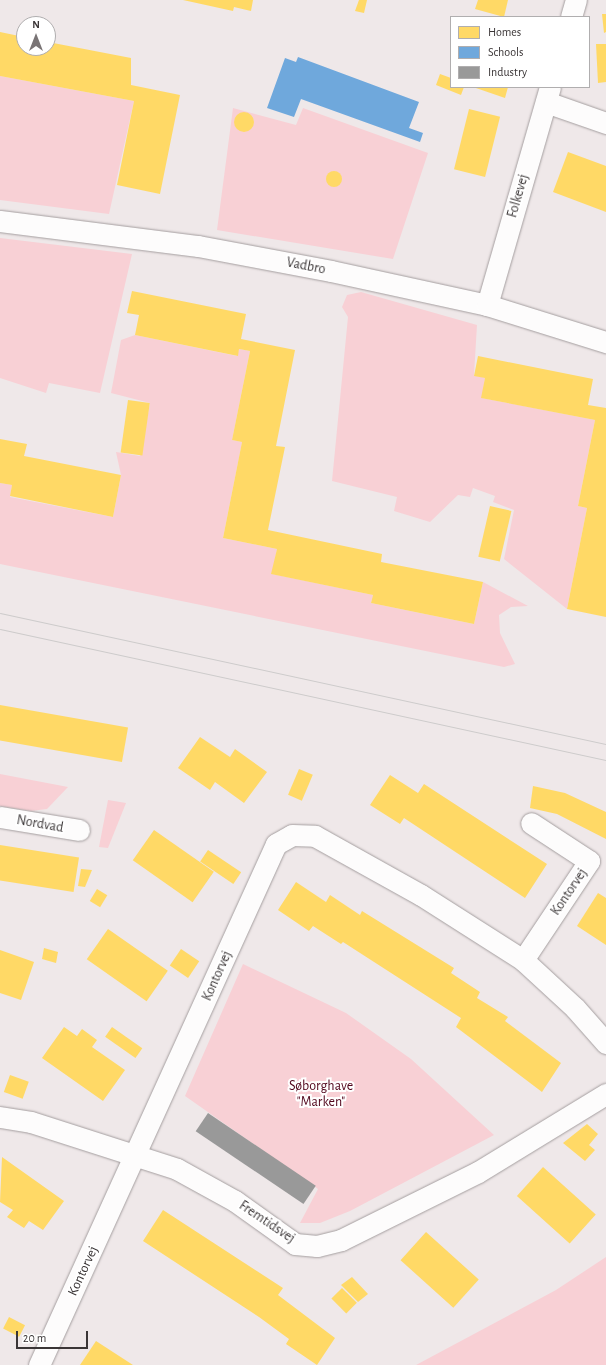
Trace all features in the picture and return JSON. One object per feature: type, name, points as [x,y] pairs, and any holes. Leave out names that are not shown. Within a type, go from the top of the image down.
[{"type":"street","points":[[571,16],[576,0]]},
{"type":"street","points":[[548,94],[606,123]]},
{"type":"street","name":"Folkevej","points":[[487,305],[548,94]]},
{"type":"street","name":"Vadbro","points":[[0,221],[198,246],[487,305],[606,342]]},
{"type":"street","name":"Nordvad","points":[[0,817],[79,830]]},
{"type":"street","name":"Kontorvej","points":[[524,960],[589,862],[531,823]]},
{"type":"street","name":"Kontorvej","points":[[40,1365],[137,1154],[276,844],[292,835],[315,836],[421,895],[524,960],[576,1008],[606,1043]]},
{"type":"street","name":"Fremtidsvej","points":[[0,1117],[31,1122],[137,1154],[177,1169],[235,1201],[295,1244],[317,1246],[342,1240],[478,1172],[606,1094]]},
{"type":"green space","points":[[0,76],[134,101],[109,214],[0,200]]},
{"type":"green space","points":[[233,108],[296,125],[303,108],[428,153],[393,259],[217,230]]},
{"type":"green space","points":[[0,238],[132,254],[100,393],[49,383],[46,393],[0,378]]},
{"type":"green space","points":[[361,292],[477,325],[474,375],[485,378],[482,398],[595,420],[578,506],[587,508],[567,609],[504,559],[514,510],[493,502],[495,496],[473,488],[470,497],[458,495],[430,522],[394,511],[397,497],[332,481],[348,317],[342,307],[347,295]]},
{"type":"green space","points":[[135,335],[237,356],[239,349],[250,351],[232,440],[242,442],[223,538],[277,549],[272,574],[373,595],[371,603],[474,624],[483,582],[528,606],[511,607],[499,615],[500,633],[515,664],[504,667],[0,564],[0,483],[12,485],[10,497],[113,517],[121,475],[116,452],[140,456],[150,403],[111,393],[121,340]]},
{"type":"green space","points":[[0,774],[68,787],[47,809],[31,811],[0,806]]},
{"type":"green space","points":[[108,800],[126,803],[108,848],[99,847]]},
{"type":"green space","name":"Søborghave \"Marken\"","points":[[243,964],[346,1013],[411,1059],[494,1135],[350,1211],[320,1223],[300,1223],[318,1189],[185,1096]]},
{"type":"green space","points":[[606,1257],[606,1365],[416,1365],[556,1290]]},
{"type":"building: Homes","points":[[183,0],[253,0],[251,11],[234,7],[233,11]]},
{"type":"building: Homes","points":[[359,0],[367,0],[364,13],[355,11]]},
{"type":"building: Homes","points":[[478,0],[508,0],[504,16],[475,9]]},
{"type":"building: Homes","points":[[602,14],[606,14],[606,32],[604,33]]},
{"type":"building: Homes","points":[[0,32],[16,35],[16,56],[56,56],[56,44],[131,58],[131,85],[180,95],[160,194],[117,185],[134,101],[0,76]]},
{"type":"building: Homes","points":[[596,44],[606,44],[606,82],[598,83]]},
{"type":"building: Homes","points":[[440,74],[450,78],[450,88],[464,88],[461,95],[436,85]]},
{"type":"building: Homes","points":[[476,88],[508,88],[505,98]]},
{"type":"building: Homes","points":[[469,109],[500,117],[485,177],[454,169]]},
{"type":"building: Homes","points":[[244,112],[251,115],[254,122],[251,129],[244,132],[237,129],[234,122],[237,115]]},
{"type":"building: Homes","points":[[568,152],[606,166],[606,212],[553,192]]},
{"type":"building: Homes","points":[[334,171],[340,173],[342,179],[340,185],[334,187],[328,185],[326,179],[328,173]]},
{"type":"building: Homes","points":[[132,291],[246,314],[241,339],[295,350],[276,446],[285,447],[268,530],[382,554],[381,562],[483,582],[474,624],[371,603],[373,595],[271,574],[277,549],[223,538],[242,442],[232,440],[250,351],[239,349],[238,356],[135,335],[139,315],[127,313]]},
{"type":"building: Homes","points":[[478,356],[593,379],[588,405],[606,408],[606,617],[567,609],[587,508],[578,506],[595,420],[481,398],[485,378],[474,376]]},
{"type":"building: Homes","points":[[128,400],[150,403],[142,456],[121,452]]},
{"type":"building: Homes","points":[[0,439],[27,444],[24,456],[121,475],[113,517],[10,496],[12,485],[0,483]]},
{"type":"building: Homes","points":[[490,506],[511,511],[500,562],[478,557]]},
{"type":"building: Homes","points":[[0,705],[128,728],[122,762],[0,741]]},
{"type":"building: Homes","points":[[200,737],[230,757],[235,749],[267,772],[244,803],[215,782],[210,790],[178,768]]},
{"type":"building: Homes","points":[[299,769],[313,775],[302,801],[288,795]]},
{"type":"building: Homes","points":[[390,775],[418,793],[424,784],[547,864],[525,898],[404,818],[400,824],[370,805]]},
{"type":"building: Homes","points":[[533,786],[565,793],[606,812],[606,839],[557,814],[530,808]]},
{"type":"building: Homes","points":[[154,830],[214,872],[193,902],[133,860]]},
{"type":"building: Homes","points":[[0,845],[79,858],[74,892],[0,880]]},
{"type":"building: Homes","points":[[208,850],[241,872],[233,884],[200,862]]},
{"type":"building: Homes","points":[[81,869],[92,870],[85,887],[78,886]]},
{"type":"building: Homes","points":[[296,882],[326,902],[330,895],[360,915],[362,911],[454,968],[451,973],[480,992],[477,998],[508,1017],[505,1021],[561,1063],[542,1092],[456,1027],[461,1018],[343,942],[341,944],[313,926],[309,931],[278,910]]},
{"type":"building: Homes","points":[[97,889],[107,895],[100,907],[90,901]]},
{"type":"building: Homes","points":[[598,893],[606,898],[606,945],[577,926]]},
{"type":"building: Homes","points":[[108,929],[168,971],[147,1001],[87,959]]},
{"type":"building: Homes","points":[[44,948],[58,952],[56,963],[42,959]]},
{"type":"building: Homes","points":[[181,949],[199,961],[188,978],[170,966]]},
{"type":"building: Homes","points":[[0,950],[34,962],[21,1000],[0,993]]},
{"type":"building: Homes","points":[[64,1027],[77,1036],[82,1029],[97,1040],[92,1047],[125,1070],[103,1101],[42,1058]]},
{"type":"building: Homes","points":[[112,1027],[142,1048],[135,1058],[105,1037]]},
{"type":"building: Homes","points":[[10,1075],[29,1082],[23,1099],[4,1092]]},
{"type":"building: Homes","points":[[587,1124],[598,1134],[589,1145],[595,1150],[585,1161],[563,1143]]},
{"type":"building: Homes","points":[[2,1157],[64,1201],[43,1230],[29,1221],[24,1228],[7,1217],[13,1210],[0,1202]]},
{"type":"building: Homes","points":[[543,1167],[596,1215],[570,1243],[517,1196]]},
{"type":"building: Homes","points":[[163,1210],[283,1288],[278,1295],[335,1338],[317,1365],[286,1344],[289,1339],[259,1317],[143,1241]]},
{"type":"building: Homes","points":[[426,1232],[479,1280],[453,1308],[401,1260]]},
{"type":"building: Homes","points":[[352,1277],[368,1294],[358,1302],[341,1285]]},
{"type":"building: Homes","points":[[342,1288],[357,1303],[346,1313],[331,1299]]},
{"type":"building: Homes","points":[[9,1317],[25,1325],[19,1337],[3,1329]]},
{"type":"building: Homes","points":[[96,1341],[133,1365],[80,1365]]},
{"type":"building: Schools","points":[[298,57],[419,102],[409,128],[423,133],[420,142],[301,99],[294,117],[267,108],[285,58],[296,62]]},
{"type":"building: Industry","points":[[208,1113],[316,1186],[303,1204],[196,1131]]},
{"type":"tram line","points":[[0,613],[606,744]]},
{"type":"tram line","points":[[0,629],[606,760]]}]
